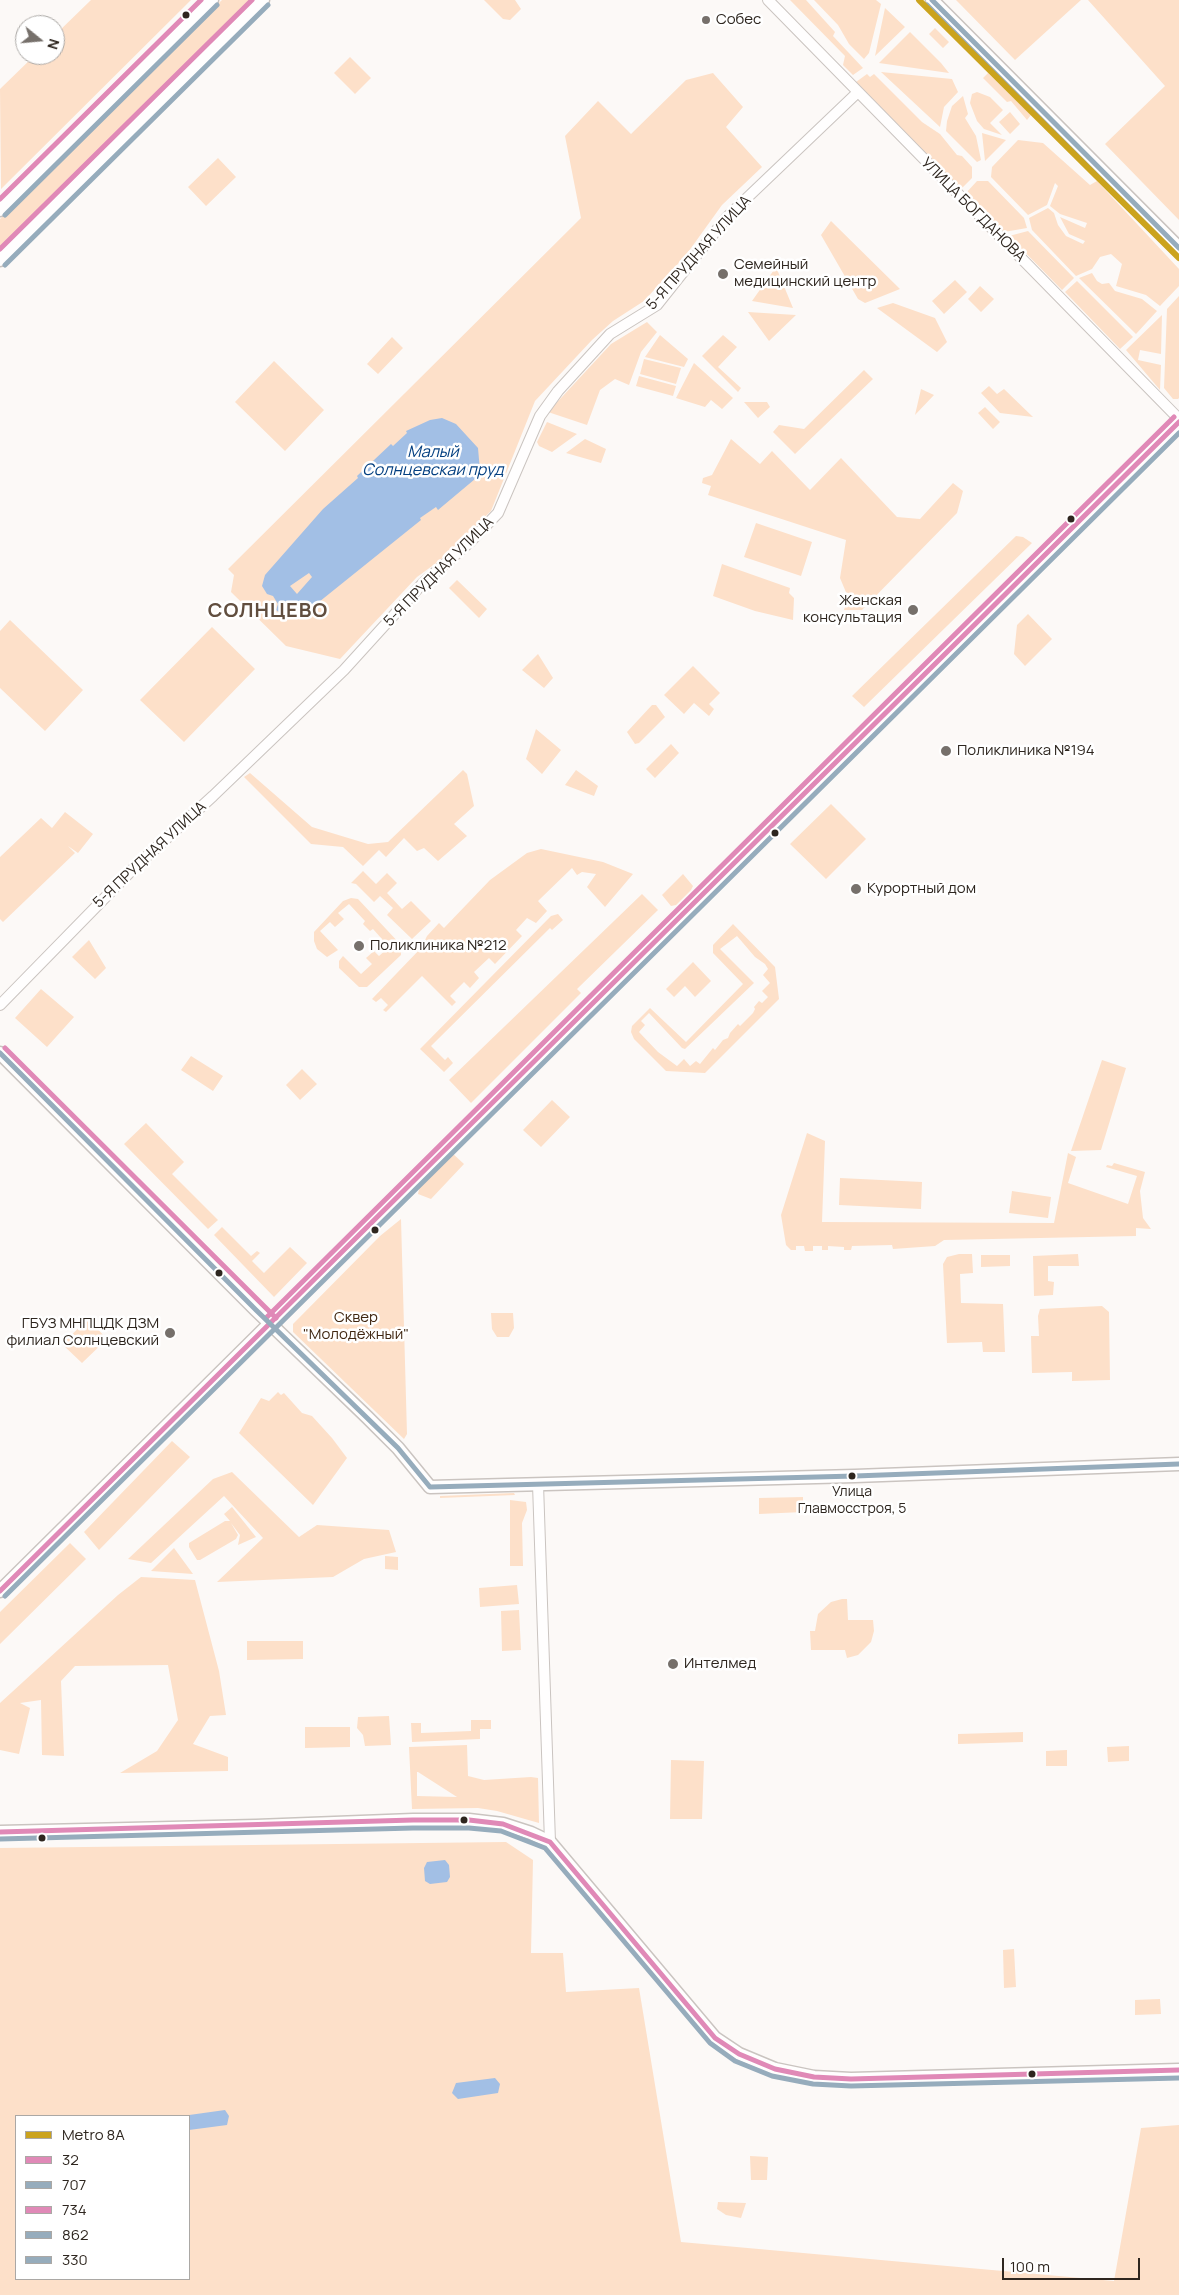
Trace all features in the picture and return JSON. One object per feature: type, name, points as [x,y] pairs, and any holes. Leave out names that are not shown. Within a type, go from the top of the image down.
[{"type":"street","points":[[0,210],[212,0]]},
{"type":"street","points":[[0,260],[263,0]]},
{"type":"street","name":"УЛИЦА БОГДАНОВА","points":[[768,0],[1179,420]]},
{"type":"street","points":[[932,0],[1179,248]]},
{"type":"street","name":"5-Я ПРУДНАЯ УЛИЦА","points":[[0,1005],[132,869],[213,796],[344,670],[423,583],[470,542],[498,513],[540,416],[558,390],[610,334],[657,305],[727,217],[858,92]]},
{"type":"street","points":[[0,1590],[1179,420]]},
{"type":"street","points":[[0,1053],[388,1437],[424,1482],[432,1488],[873,1476],[1179,1464]]},
{"type":"street","points":[[538,1484],[550,1842]]},
{"type":"street","points":[[0,1832],[452,1819],[503,1824],[532,1832],[550,1842],[715,2038],[739,2054],[774,2070],[814,2077],[851,2079],[1179,2070]]},
{"type":"green space","points":[[91,0],[191,0],[1,189],[0,89],[25,65],[65,65],[65,25]]},
{"type":"green space","points":[[222,0],[256,0],[0,253],[0,219]]},
{"type":"green space","points":[[484,0],[515,0],[521,9],[510,20],[503,19]]},
{"type":"green space","points":[[790,0],[806,0],[835,32],[833,36],[863,68],[853,75],[843,65],[845,56]]},
{"type":"green space","points":[[814,0],[876,0],[881,4],[869,53],[864,59],[849,44],[838,25]]},
{"type":"green space","points":[[956,0],[1081,0],[1015,60]]},
{"type":"green space","points":[[1088,0],[1179,0],[1179,220],[1105,144],[1165,86]]},
{"type":"green space","points":[[885,8],[905,27],[875,56]]},
{"type":"green space","points":[[935,28],[949,42],[943,48],[929,34]]},
{"type":"green space","points":[[910,32],[941,63],[949,73],[879,63]]},
{"type":"green space","points":[[350,57],[371,78],[355,94],[334,73]]},
{"type":"green space","points":[[881,72],[952,79],[958,92],[944,107],[940,127]]},
{"type":"green space","points":[[713,73],[743,107],[726,127],[762,167],[722,205],[686,255],[644,301],[613,321],[592,340],[535,401],[491,511],[439,561],[417,577],[340,659],[286,646],[231,592],[234,575],[228,569],[581,218],[565,136],[598,101],[631,134],[686,80]]},
{"type":"green space","points":[[988,73],[1031,115],[1027,120],[1011,101],[1007,102],[983,78]]},
{"type":"green space","points":[[867,74],[870,77],[874,74],[922,122],[940,134],[957,155],[962,156],[972,167],[972,178],[961,189],[856,82]]},
{"type":"green space","points":[[977,92],[990,97],[1003,110],[990,123],[1002,135],[984,129],[977,121],[970,103],[972,94]]},
{"type":"green space","points":[[963,96],[968,114],[965,118],[976,136],[981,160],[977,162],[946,131],[952,106]]},
{"type":"green space","points":[[1010,112],[1020,124],[1010,134],[999,122]]},
{"type":"green space","points":[[982,133],[1006,140],[985,161]]},
{"type":"green space","points":[[1018,140],[1043,143],[1090,185],[1097,181],[1179,269],[1179,286],[1160,306],[1146,295],[1116,286],[1122,264],[1111,254],[1100,257],[1092,269],[1076,276],[1032,230],[1029,218],[1048,208],[1054,213],[1058,225],[1066,236],[1083,244],[1085,241],[1069,234],[1060,217],[1085,228],[1087,223],[1060,214],[1050,206],[1058,186],[1055,183],[1047,205],[1028,215],[991,177],[992,167]]},
{"type":"green space","points":[[218,158],[236,177],[206,206],[188,187]]},
{"type":"green space","points":[[977,181],[988,181],[1024,218],[1027,228],[1004,232],[966,193]]},
{"type":"green space","points":[[831,221],[900,289],[865,303],[858,299],[821,235]]},
{"type":"green space","points":[[1028,231],[1074,278],[1062,290],[1009,236]]},
{"type":"green space","points":[[776,267],[793,308],[752,301]]},
{"type":"green space","points":[[1092,273],[1097,281],[1102,284],[1109,283],[1115,291],[1142,299],[1157,311],[1136,334],[1079,278]]},
{"type":"green space","points":[[955,280],[967,292],[944,314],[932,301]]},
{"type":"green space","points":[[1077,281],[1133,337],[1120,349],[1065,292]]},
{"type":"green space","points":[[980,286],[994,299],[981,312],[968,299]]},
{"type":"green space","points":[[1179,296],[1179,398],[1173,399],[1164,388],[1167,309]]},
{"type":"green space","points":[[893,303],[935,318],[947,342],[937,352],[877,308]]},
{"type":"green space","points":[[748,312],[796,315],[769,341]]},
{"type":"green space","points":[[1162,315],[1161,354],[1140,350],[1138,360],[1161,365],[1160,390],[1126,350]]},
{"type":"green space","points":[[647,322],[657,332],[641,352],[629,385],[615,379],[600,390],[587,425],[548,412],[611,344]]},
{"type":"green space","points":[[660,335],[688,359],[684,367],[645,357]]},
{"type":"green space","points":[[723,335],[737,347],[718,367],[741,388],[738,392],[702,356]]},
{"type":"green space","points":[[392,337],[403,348],[378,374],[367,364]]},
{"type":"green space","points":[[644,359],[681,368],[676,384],[640,374]]},
{"type":"green space","points":[[274,361],[324,410],[285,451],[235,402]]},
{"type":"green space","points":[[694,363],[733,398],[722,409],[711,400],[705,407],[676,398]]},
{"type":"green space","points":[[864,370],[873,379],[795,454],[773,432],[779,425],[804,429]]},
{"type":"green space","points":[[639,376],[676,386],[673,396],[636,386]]},
{"type":"green space","points":[[989,386],[997,394],[1004,389],[1033,417],[1000,413],[981,393]]},
{"type":"green space","points":[[921,389],[934,395],[915,415]]},
{"type":"green space","points":[[744,402],[767,402],[770,407],[758,418]]},
{"type":"green space","points":[[985,407],[1000,422],[993,429],[978,413]]},
{"type":"green space","points":[[547,422],[577,434],[552,452],[539,446],[537,442]]},
{"type":"green space","points":[[585,439],[606,449],[601,463],[566,453]]},
{"type":"green space","points":[[731,439],[760,464],[772,451],[810,490],[841,458],[897,517],[920,519],[953,483],[963,491],[957,513],[862,610],[844,610],[848,597],[840,578],[846,540],[708,495],[711,486],[702,483],[703,478],[712,475]]},
{"type":"green space","points":[[756,523],[812,542],[801,576],[744,557]]},
{"type":"green space","points":[[1016,536],[1023,537],[1032,543],[864,707],[852,696]]},
{"type":"green space","points":[[722,564],[790,588],[789,593],[794,598],[793,620],[755,611],[713,596]]},
{"type":"green space","points":[[457,580],[487,609],[479,618],[449,588]]},
{"type":"green space","points":[[1028,614],[1052,639],[1025,666],[1014,654],[1017,625]]},
{"type":"green space","points":[[10,620],[83,690],[45,731],[0,688],[0,631]]},
{"type":"green space","points":[[212,627],[255,669],[184,742],[140,700]]},
{"type":"green space","points":[[538,654],[553,678],[544,688],[522,670]]},
{"type":"green space","points":[[693,666],[720,693],[709,704],[714,709],[709,716],[694,703],[684,714],[664,695]]},
{"type":"green space","points":[[652,705],[656,705],[665,717],[639,743],[635,744],[627,732]]},
{"type":"green space","points":[[536,729],[561,750],[542,774],[526,759]]},
{"type":"green space","points":[[671,744],[679,753],[655,778],[646,769]]},
{"type":"green space","points":[[463,770],[467,774],[474,806],[454,824],[467,836],[438,861],[424,848],[417,851],[404,838],[386,857],[379,850],[363,866],[343,847],[311,844],[244,777],[250,773],[312,827],[368,844],[388,842]]},
{"type":"green space","points":[[576,770],[598,786],[594,796],[565,785]]},
{"type":"green space","points":[[831,804],[866,839],[826,879],[790,844]]},
{"type":"green space","points":[[65,812],[93,834],[78,853],[68,846],[75,853],[3,922],[0,919],[0,857],[41,818],[52,828]]},
{"type":"green space","points":[[541,849],[603,862],[633,874],[605,907],[587,887],[596,874],[582,872],[577,875],[572,868],[538,901],[547,911],[536,923],[527,918],[516,930],[522,936],[495,964],[489,958],[474,972],[479,978],[470,988],[464,982],[450,996],[456,1002],[452,1006],[422,976],[386,1012],[383,1010],[388,1005],[381,998],[376,1002],[372,999],[421,948],[427,936],[439,923],[444,928],[490,880],[527,853]]},
{"type":"green space","points":[[363,871],[376,884],[387,873],[397,883],[387,893],[402,909],[411,901],[431,921],[412,939],[387,915],[393,908],[380,896],[374,902],[356,884],[351,883]]},
{"type":"green space","points":[[683,874],[693,886],[676,905],[671,906],[662,895]]},
{"type":"green space","points":[[642,894],[658,910],[577,989],[581,993],[471,1103],[449,1080]]},
{"type":"green space","points":[[351,898],[358,899],[401,945],[401,955],[367,987],[359,987],[339,968],[339,961],[343,956],[361,974],[372,964],[366,958],[374,951],[379,956],[389,947],[373,929],[370,931],[363,924],[365,921],[349,904],[338,913],[344,919],[335,927],[330,922],[320,931],[338,950],[327,957],[317,949],[314,941],[314,932],[343,901]]},
{"type":"green space","points":[[558,914],[563,920],[552,930],[550,928],[431,1046],[445,1060],[448,1057],[453,1063],[444,1072],[420,1049],[551,916]]},
{"type":"green space","points":[[733,924],[775,967],[779,999],[705,1073],[666,1071],[634,1039],[631,1032],[632,1026],[650,1008],[686,1042],[743,984],[713,953],[713,945]],"holes":[[[737,936],[755,957],[765,964],[768,969],[763,975],[770,983],[762,991],[768,997],[762,1003],[759,1001],[754,1007],[753,1013],[740,1026],[738,1024],[728,1038],[723,1040],[715,1050],[713,1048],[700,1064],[696,1061],[690,1066],[684,1059],[677,1066],[658,1052],[639,1032],[645,1025],[641,1021],[649,1013],[685,1049],[754,983],[720,949]]]},
{"type":"green space","points":[[89,940],[106,968],[95,979],[72,957]]},
{"type":"green space","points":[[693,962],[711,981],[695,997],[685,986],[674,997],[666,989]]},
{"type":"green space","points":[[41,989],[74,1017],[47,1047],[15,1018]]},
{"type":"green space","points":[[191,1056],[223,1076],[213,1091],[181,1070]]},
{"type":"green space","points":[[1102,1060],[1126,1068],[1101,1150],[1071,1151]]},
{"type":"green space","points":[[302,1069],[317,1084],[300,1100],[286,1085]]},
{"type":"green space","points":[[552,1100],[570,1117],[541,1147],[523,1130]]},
{"type":"green space","points":[[146,1123],[184,1162],[172,1174],[218,1220],[208,1229],[124,1144]]},
{"type":"green space","points":[[807,1133],[825,1141],[822,1222],[1054,1223],[1068,1153],[1076,1157],[1068,1183],[1128,1204],[1137,1176],[1106,1167],[1107,1165],[1112,1166],[1114,1163],[1145,1172],[1140,1191],[1143,1218],[1151,1229],[1136,1228],[1136,1236],[944,1240],[935,1246],[893,1249],[892,1245],[852,1246],[851,1250],[844,1250],[844,1247],[828,1246],[828,1250],[822,1250],[822,1246],[813,1246],[813,1251],[805,1251],[804,1246],[796,1246],[796,1250],[791,1250],[786,1245],[781,1215]]},
{"type":"green space","points":[[451,1152],[464,1164],[431,1199],[418,1194],[420,1185]]},
{"type":"green space","points":[[840,1178],[922,1182],[921,1209],[839,1205]]},
{"type":"green space","points":[[1012,1191],[1051,1197],[1048,1218],[1009,1213]]},
{"type":"green space","name":"Сквер \"Молодёжный\"","points":[[401,1219],[407,1434],[404,1439],[293,1332],[293,1324],[380,1236]]},
{"type":"green space","points":[[222,1227],[251,1256],[257,1251],[260,1253],[252,1261],[264,1273],[290,1247],[307,1263],[274,1297],[214,1235]]},
{"type":"green space","points":[[959,1254],[972,1254],[973,1273],[960,1274],[961,1303],[1003,1304],[1005,1352],[983,1352],[982,1342],[947,1343],[943,1264],[947,1257]]},
{"type":"green space","points":[[1078,1254],[1079,1266],[1048,1266],[1048,1281],[1054,1282],[1053,1295],[1034,1296],[1033,1256]]},
{"type":"green space","points":[[981,1255],[1010,1255],[1010,1266],[981,1267]]},
{"type":"green space","points":[[1102,1306],[1109,1312],[1110,1380],[1072,1381],[1072,1372],[1032,1373],[1031,1336],[1039,1336],[1038,1316],[1040,1309]]},
{"type":"green space","points":[[491,1313],[513,1313],[514,1328],[509,1337],[497,1337],[492,1329]]},
{"type":"green space","points":[[88,1319],[107,1339],[82,1363],[62,1344]]},
{"type":"green space","points":[[278,1392],[281,1395],[284,1393],[302,1413],[312,1416],[347,1458],[313,1505],[239,1433],[261,1398],[269,1401]]},
{"type":"green space","points":[[172,1441],[190,1457],[99,1550],[84,1532]]},
{"type":"green space","points":[[232,1472],[299,1537],[317,1525],[389,1530],[396,1552],[364,1559],[333,1577],[217,1582],[263,1538],[224,1496],[151,1563],[128,1559],[213,1479]]},
{"type":"green space","points":[[514,1493],[515,1495],[440,1498],[440,1496]]},
{"type":"green space","points":[[803,1497],[803,1512],[759,1514],[759,1498]]},
{"type":"green space","points":[[510,1500],[526,1502],[527,1510],[522,1523],[523,1566],[510,1566]]},
{"type":"green space","points":[[232,1507],[256,1537],[238,1545],[240,1535],[231,1523],[238,1535],[236,1539],[197,1560],[189,1547],[189,1543],[225,1521],[230,1521],[224,1514]]},
{"type":"green space","points":[[70,1543],[86,1559],[0,1644],[0,1612]]},
{"type":"green space","points":[[174,1548],[193,1574],[151,1571]]},
{"type":"green space","points":[[385,1556],[398,1557],[398,1570],[385,1569]]},
{"type":"green space","points":[[141,1577],[195,1580],[219,1671],[226,1715],[210,1716],[193,1744],[228,1757],[228,1771],[120,1773],[157,1751],[178,1720],[168,1665],[75,1666],[61,1681],[64,1756],[42,1755],[41,1700],[20,1703],[30,1708],[19,1754],[0,1750],[0,1703],[118,1595]]},
{"type":"green space","points":[[517,1585],[519,1604],[480,1607],[479,1588]]},
{"type":"green space","points":[[847,1599],[848,1620],[873,1620],[874,1631],[871,1642],[858,1655],[847,1658],[845,1650],[811,1650],[810,1631],[815,1631],[818,1614],[831,1602]]},
{"type":"green space","points":[[519,1610],[521,1650],[502,1651],[501,1611]]},
{"type":"green space","points":[[247,1641],[303,1641],[303,1659],[247,1660]]},
{"type":"green space","points":[[389,1716],[391,1745],[365,1746],[363,1735],[357,1728],[358,1717]]},
{"type":"green space","points":[[471,1720],[491,1720],[491,1729],[480,1729],[480,1739],[412,1742],[411,1723],[421,1723],[421,1733],[471,1731]]},
{"type":"green space","points":[[305,1727],[350,1727],[350,1747],[305,1748]]},
{"type":"green space","points":[[1023,1732],[1023,1742],[958,1744],[958,1734]]},
{"type":"green space","points":[[467,1745],[468,1776],[484,1780],[538,1778],[539,1823],[497,1811],[478,1808],[412,1809],[409,1747]],"holes":[[[418,1772],[457,1797],[417,1796]]]},
{"type":"green space","points":[[1129,1746],[1129,1761],[1108,1762],[1107,1747]]},
{"type":"green space","points":[[1067,1750],[1067,1766],[1046,1766],[1046,1751]]},
{"type":"green space","points":[[671,1760],[704,1761],[702,1819],[670,1819]]},
{"type":"green space","points":[[506,1842],[533,1860],[531,1953],[563,1953],[566,1992],[639,1988],[681,2242],[1114,2281],[1141,2128],[1179,2125],[1179,2295],[0,2295],[0,1848]]},
{"type":"green space","points":[[1014,1949],[1016,1987],[1004,1988],[1003,1950]]},
{"type":"green space","points":[[1160,1999],[1161,2014],[1135,2015],[1135,2000]]},
{"type":"green space","points":[[750,2156],[768,2157],[767,2180],[751,2180]]},
{"type":"green space","points":[[718,2202],[746,2203],[741,2218],[726,2215],[717,2209]]},
{"type":"water","name":"Малый Солнцевскаи пруд","points":[[442,418],[456,424],[478,448],[480,471],[475,479],[438,510],[436,507],[420,518],[421,520],[309,610],[292,618],[285,617],[276,610],[278,604],[273,596],[267,594],[262,586],[265,575],[323,509],[358,478],[357,476],[391,444],[393,446],[407,433],[406,431],[430,420]],"holes":[[[309,573],[312,577],[297,594],[290,586]]]},
{"type":"water","points":[[445,1860],[449,1865],[450,1877],[447,1882],[430,1884],[425,1881],[424,1868],[427,1862]]},
{"type":"water","points":[[495,2078],[500,2084],[498,2093],[458,2099],[452,2093],[456,2083]]},
{"type":"water","points":[[225,2110],[229,2116],[227,2125],[190,2130],[189,2115]]},
{"type":"metro line","name":"8А","points":[[919,0],[1179,258]]},
{"type":"transit line","name":"734","points":[[0,199],[201,0]]},
{"type":"transit line","name":"734","points":[[0,249],[252,0]]},
{"type":"transit line","name":"862","points":[[932,0],[1179,248]]},
{"type":"transit line","name":"330","points":[[5,215],[217,5]]},
{"type":"transit line","name":"330","points":[[5,265],[268,5]]},
{"type":"transit line","name":"707","points":[[927,5],[1174,253]]},
{"type":"transit line","name":"734","points":[[266,1318],[1174,417]]},
{"type":"transit line","name":"32","points":[[0,1591],[1179,422]]},
{"type":"transit line","name":"707","points":[[5,1596],[1179,433]]},
{"type":"transit line","name":"734","points":[[5,1048],[276,1318]]},
{"type":"transit line","name":"862","points":[[0,1053],[256,1310],[398,1448],[430,1487],[855,1476],[1179,1464]]},
{"type":"transit line","name":"32","points":[[0,1832],[413,1820],[469,1820],[503,1824],[550,1842],[715,2038],[739,2054],[775,2069],[814,2077],[851,2079],[1179,2070]]},
{"type":"transit line","name":"330","points":[[0,1839],[413,1828],[469,1828],[501,1831],[545,1848],[710,2043],[735,2061],[772,2076],[813,2084],[851,2086],[1179,2078]]},
{"type":"place","name":"Собес","points":[[706,20]]},
{"type":"place","name":"Семейный медицинский центр","points":[[723,274]]},
{"type":"place","name":"Женская консультация","points":[[913,610]]},
{"type":"place","name":"Поликлиника №194","points":[[946,751]]},
{"type":"place","name":"Курортный дом","points":[[856,889]]},
{"type":"place","name":"Поликлиника №212","points":[[359,946]]},
{"type":"place","name":"ГБУЗ МНПЦДК ДЗМ филиал Солнцевский","points":[[170,1333]]},
{"type":"place","name":"Улица Главмосстроя, 5","points":[[852,1476]]},
{"type":"place","name":"Интелмед","points":[[673,1664]]},
{"type":"district","name":"СОЛНЦЕВО","points":[[268,611]]}]
